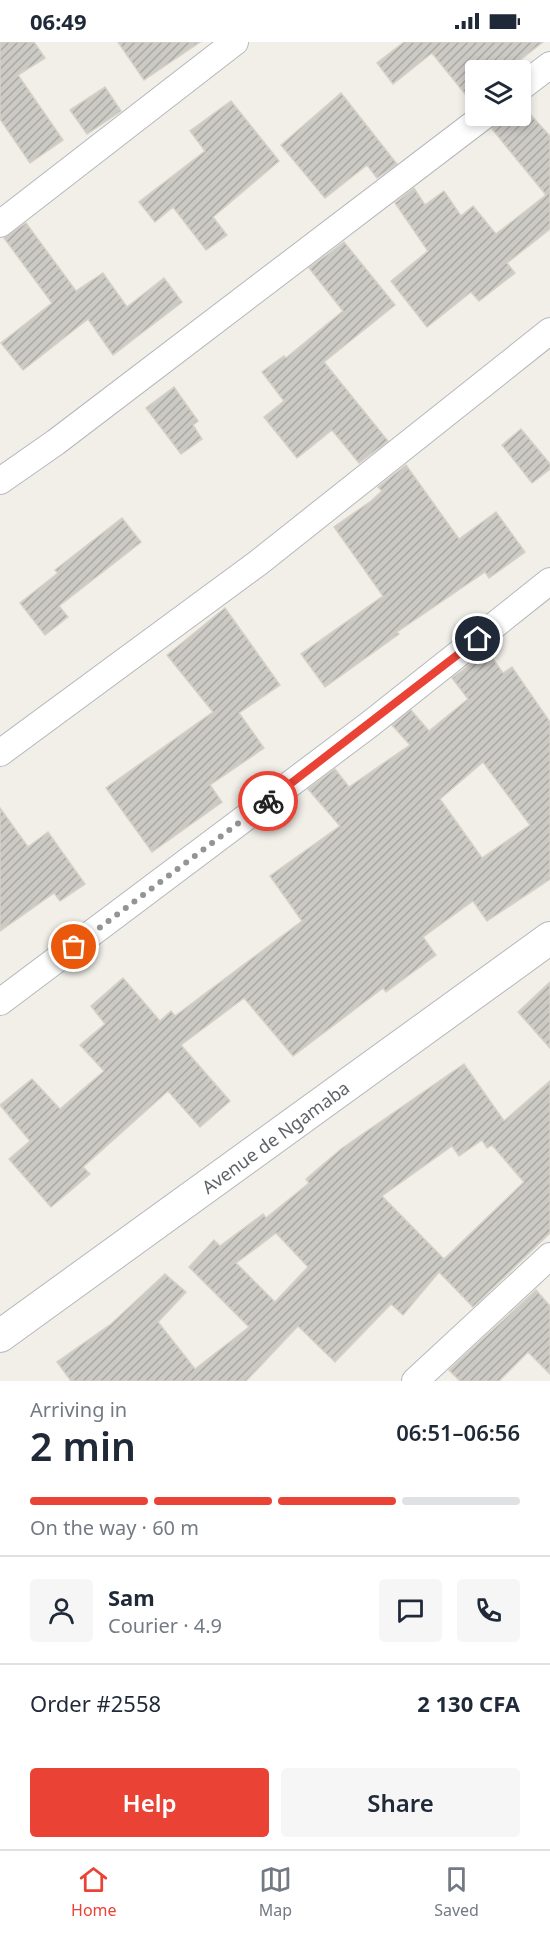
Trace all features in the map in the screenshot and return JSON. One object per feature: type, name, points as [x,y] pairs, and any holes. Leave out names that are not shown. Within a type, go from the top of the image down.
[{"type":"street","points":[[0,224],[235,42]]},
{"type":"street","points":[[531,80],[550,65]]},
{"type":"street","points":[[0,481],[57,442],[471,126]]},
{"type":"street","points":[[0,753],[258,562],[550,331]]},
{"type":"street","points":[[0,1002],[370,724],[550,581]]},
{"type":"street","name":"Avenue de Ngamaba","points":[[0,1336],[550,938]]},
{"type":"street","points":[[415,1381],[550,1256]]},
{"type":"building","points":[[0,42],[34,42],[45,58],[18,75],[63,140],[30,163],[0,119]]},
{"type":"building","points":[[118,42],[200,42],[144,80]]},
{"type":"building","points":[[404,42],[543,42],[520,60],[465,60],[465,94],[432,53],[393,84],[377,63]]},
{"type":"building","points":[[105,87],[121,111],[87,134],[70,110]]},
{"type":"building","points":[[341,93],[397,164],[377,178],[367,165],[325,198],[281,145]]},
{"type":"building","points":[[231,101],[279,161],[213,217],[227,235],[206,250],[173,207],[155,222],[139,202],[205,151],[190,131]]},
{"type":"building","points":[[531,115],[550,136],[550,229],[507,263],[515,273],[479,301],[471,292],[427,327],[391,281],[428,251],[395,203],[414,188],[425,205],[444,191],[461,216],[473,206],[496,234],[546,195],[492,129],[494,126],[531,126]]},
{"type":"building","points":[[26,223],[76,291],[103,273],[127,307],[164,278],[182,302],[113,355],[88,319],[23,370],[1,343],[52,303],[4,238]]},
{"type":"building","points":[[344,242],[395,305],[324,362],[388,441],[359,463],[332,430],[297,458],[264,417],[284,401],[262,372],[284,356],[286,358],[343,311],[309,268]]},
{"type":"building","points":[[174,387],[198,421],[193,425],[202,439],[181,454],[146,408]]},
{"type":"building","points":[[521,429],[550,464],[550,469],[532,483],[502,445]]},
{"type":"building","points":[[406,465],[459,539],[496,512],[525,552],[489,578],[485,572],[397,632],[399,634],[325,687],[301,654],[383,596],[334,527],[371,501],[382,491],[378,487]]},
{"type":"building","points":[[122,518],[141,542],[59,606],[68,617],[45,635],[20,603],[58,573],[55,570]]},
{"type":"building","points":[[225,608],[280,685],[239,713],[264,748],[210,785],[222,802],[152,852],[106,788],[213,712],[167,655]]},
{"type":"building","points":[[488,652],[503,673],[512,667],[550,722],[550,879],[487,921],[473,901],[423,937],[436,955],[386,992],[383,988],[293,1056],[244,998],[181,1045],[230,1101],[200,1127],[168,1091],[83,1167],[90,1174],[51,1207],[9,1159],[30,1141],[0,1105],[32,1079],[60,1109],[104,1071],[80,1045],[105,1024],[91,1006],[123,978],[160,1021],[171,1011],[175,1016],[302,921],[270,876],[340,826],[308,789],[335,769],[349,787],[410,745],[392,725],[411,710],[429,731],[468,699],[452,678]],"holes":[[[483,762],[530,825],[482,858],[440,799]]]},
{"type":"building","points":[[0,808],[28,847],[48,832],[85,884],[60,901],[54,893],[0,931]]},
{"type":"building","points":[[550,982],[550,1048],[518,1012]]},
{"type":"building","points":[[464,1064],[504,1121],[550,1081],[550,1233],[473,1307],[439,1272],[403,1315],[391,1304],[335,1362],[298,1326],[246,1381],[71,1381],[57,1362],[111,1324],[165,1274],[186,1292],[158,1322],[195,1369],[249,1327],[189,1267],[214,1240],[220,1246],[263,1214],[266,1218],[309,1183],[306,1179],[341,1149]],"holes":[[[482,1140],[487,1148],[492,1145],[524,1182],[444,1259],[382,1196],[452,1146],[459,1156]],[[276,1233],[308,1267],[275,1302],[236,1263]]]},
{"type":"building","points":[[536,1290],[550,1306],[550,1374],[528,1352],[499,1381],[460,1381],[449,1370]]},
{"type":"way so far","points":[[74,947],[268,801]]},
{"type":"route","points":[[268,801],[478,639]]}]
